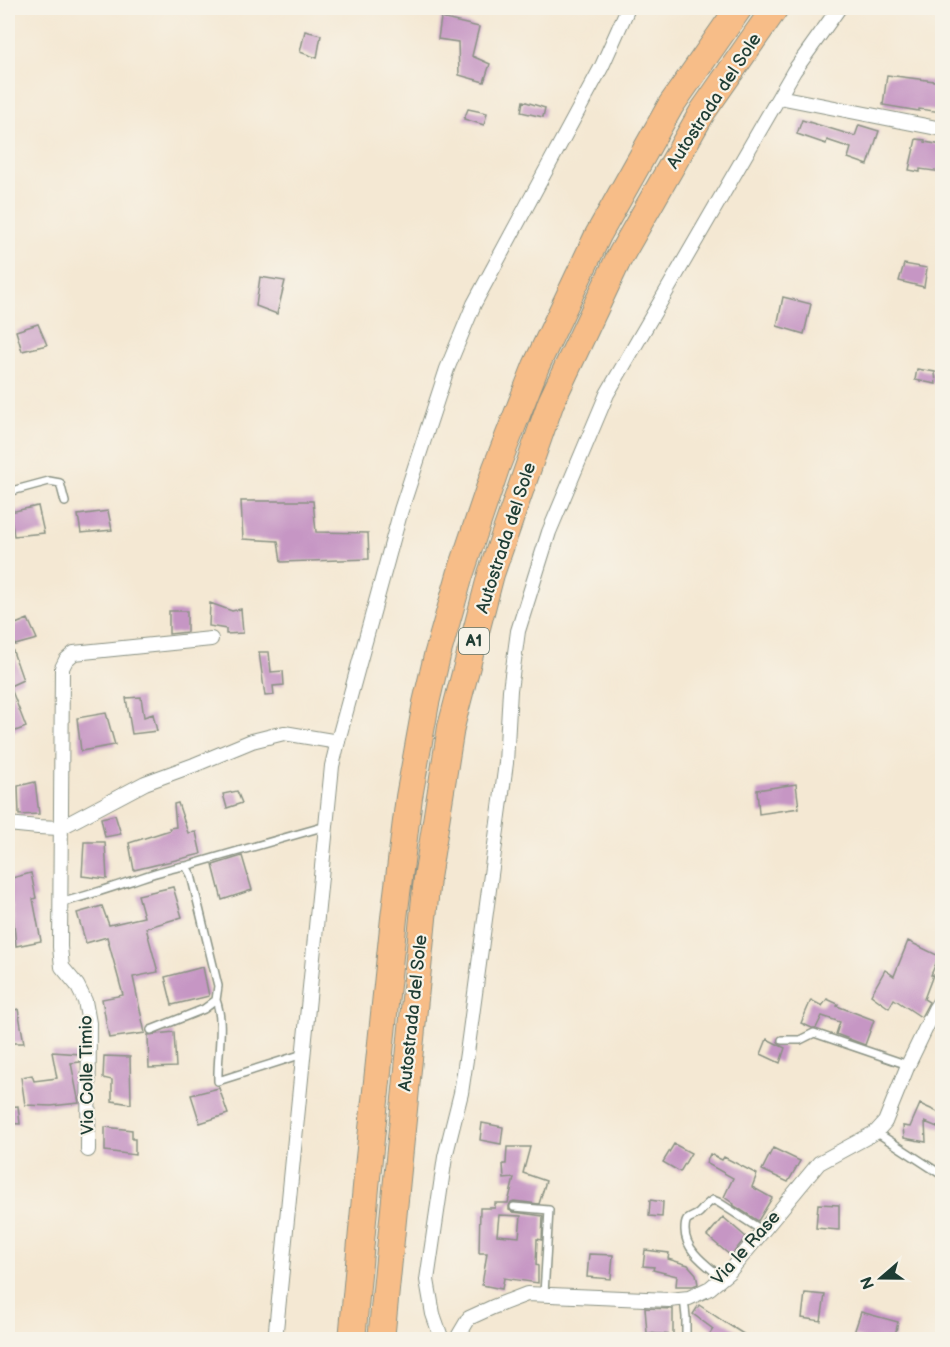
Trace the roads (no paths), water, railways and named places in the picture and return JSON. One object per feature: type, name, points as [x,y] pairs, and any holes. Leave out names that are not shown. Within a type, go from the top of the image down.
[{"type":"highway","name":"Autostrada del Sole","points":[[352,1340],[394,918],[409,797],[426,703],[460,575],[496,468],[536,366],[598,235],[672,105],[739,8]]},
{"type":"highway","name":"Autostrada del Sole","points":[[381,1340],[427,878],[451,727],[491,574],[551,402],[618,260],[703,111],[775,8]]},
{"type":"street","points":[[275,1340],[332,766],[338,742],[401,510],[447,369],[474,304],[602,66],[628,8]]},
{"type":"street","points":[[442,1340],[433,1314],[427,1281],[445,1157],[469,1041],[506,763],[510,690],[518,632],[549,532],[607,394],[794,71],[839,8]]},
{"type":"street","points":[[779,97],[942,129]]},
{"type":"street","name":"Via Colle Timio","points":[[88,1150],[89,1023],[85,1000],[77,985],[62,967],[60,946],[62,668],[66,660],[74,653],[211,639]]},
{"type":"street","points":[[8,824],[60,828],[145,783],[252,741],[284,733],[338,742]]},
{"type":"street","points":[[876,1132],[885,1122],[908,1065],[942,998]]},
{"type":"street","name":"Via le Rase","points":[[456,1340],[469,1318],[493,1306],[527,1294],[669,1300],[689,1298],[710,1288],[729,1272],[819,1163],[876,1132]]},
{"type":"lane","points":[[8,492],[49,481],[60,483],[65,502]]},
{"type":"lane","points":[[59,903],[86,897],[177,867],[326,826]]},
{"type":"lane","points":[[186,866],[191,875],[218,986],[216,1000],[220,1010],[218,1081],[303,1054]]},
{"type":"lane","points":[[151,1030],[204,1009],[216,1000]]},
{"type":"lane","points":[[782,1040],[800,1040],[814,1033],[908,1065]]},
{"type":"lane","points":[[876,1132],[942,1175]]},
{"type":"lane","points":[[722,1278],[693,1252],[688,1244],[684,1228],[688,1219],[698,1215],[713,1200],[763,1231]]},
{"type":"lane","points":[[513,1207],[549,1210],[544,1294]]},
{"type":"lane","points":[[684,1298],[687,1340]]}]
